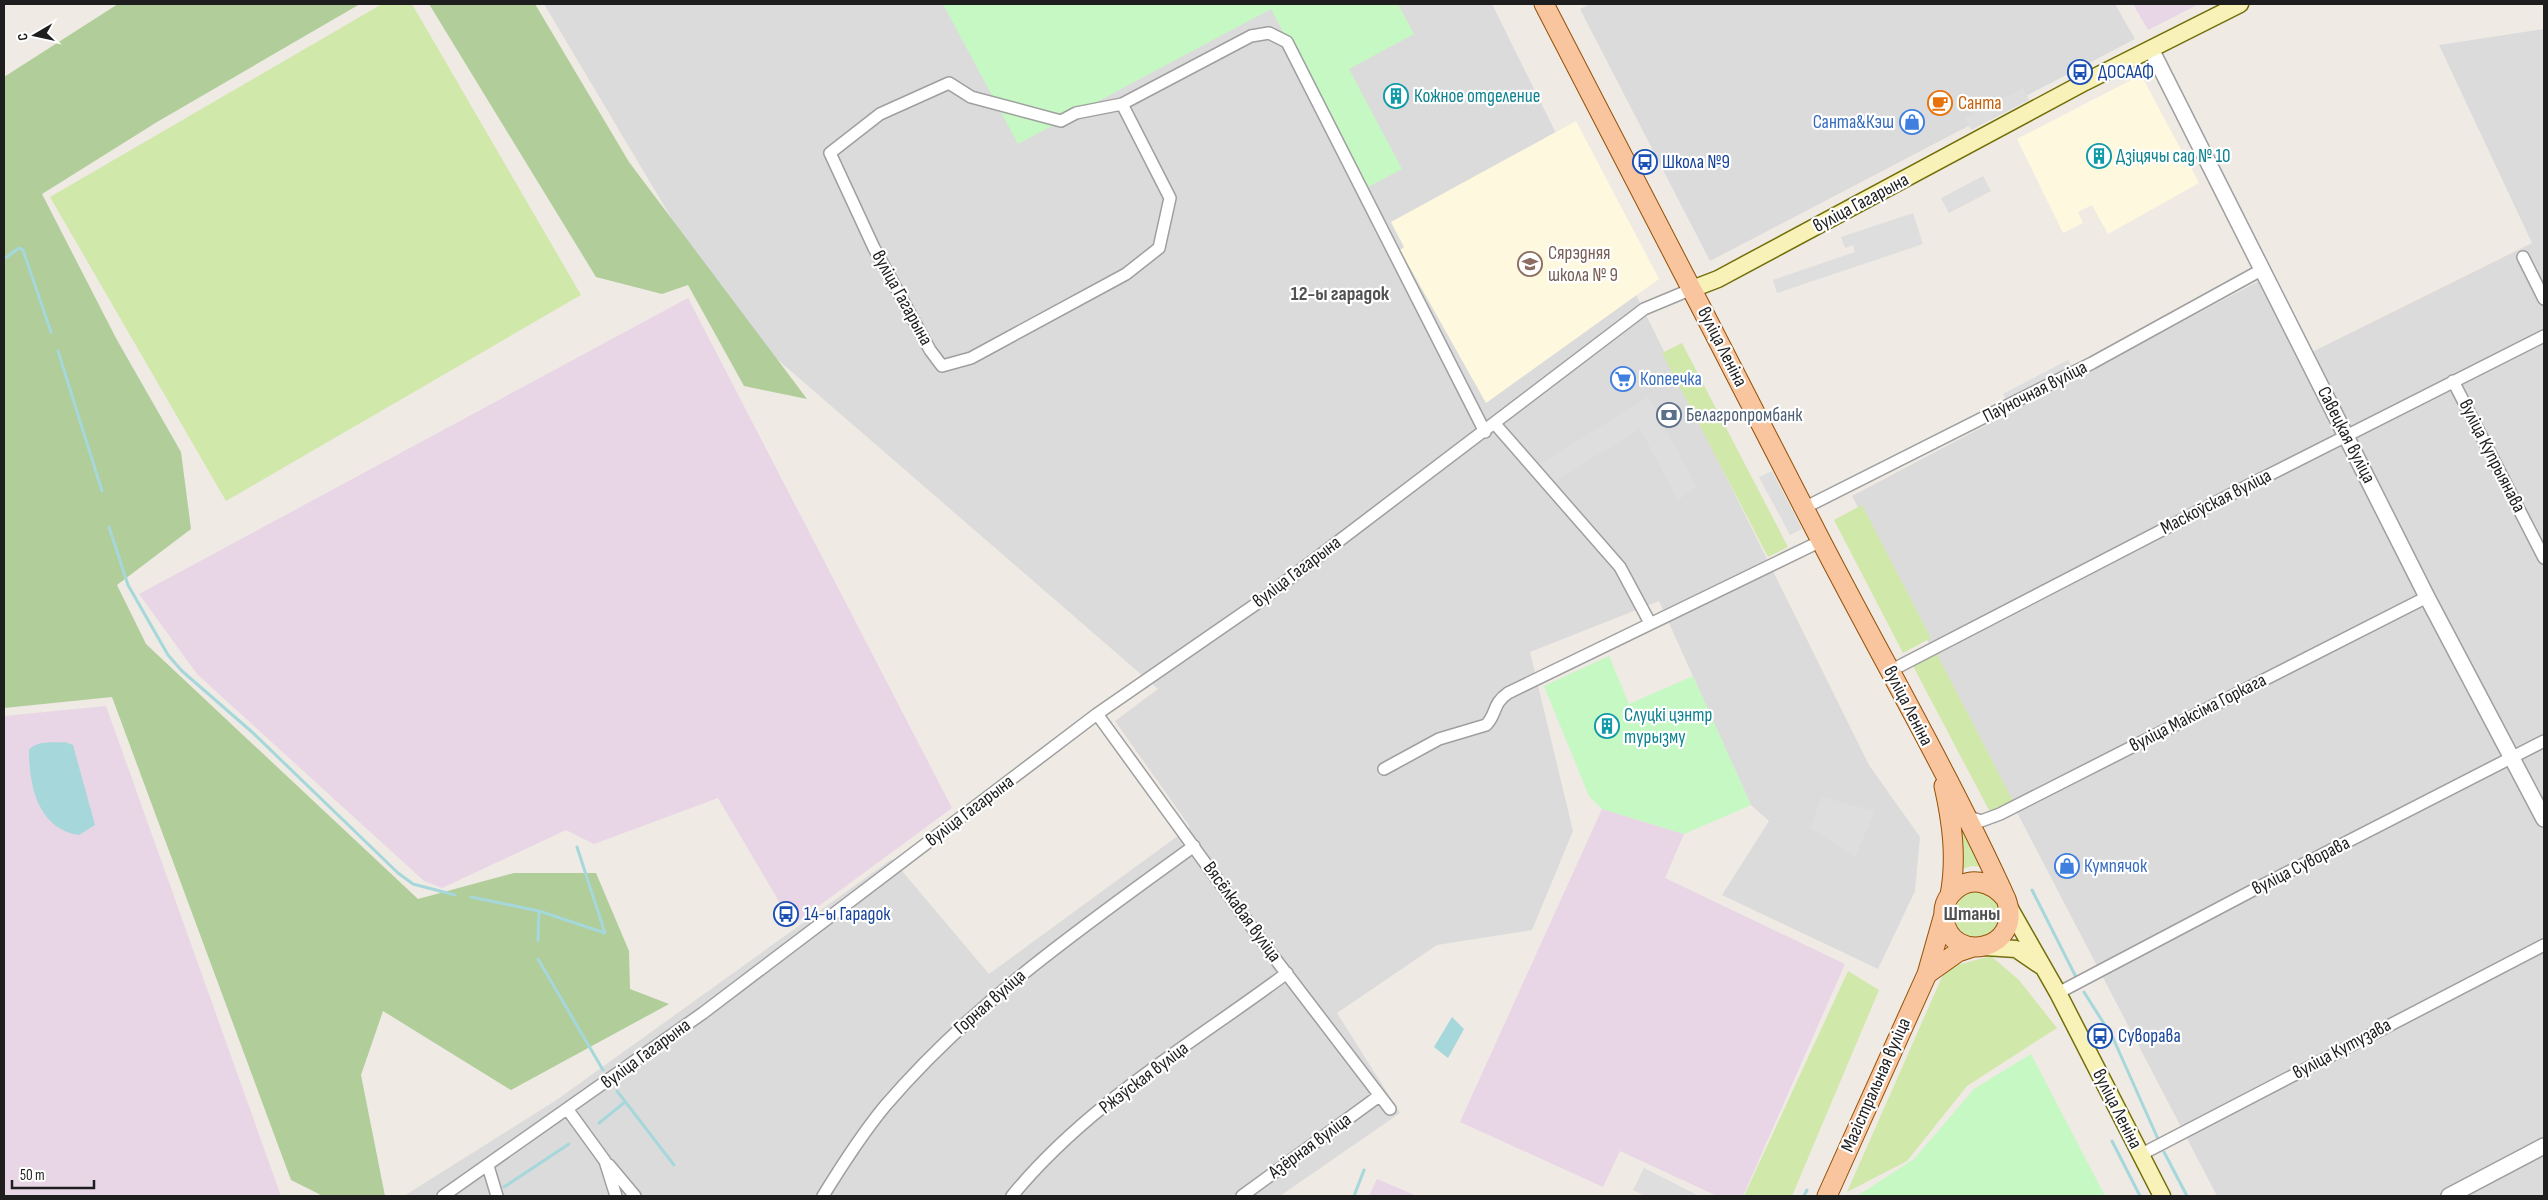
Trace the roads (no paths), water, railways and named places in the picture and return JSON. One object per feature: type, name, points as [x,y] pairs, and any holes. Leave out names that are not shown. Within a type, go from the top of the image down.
[{"type":"main road","name":"вуліца Леніна","points":[[1544,4],[1941,770],[1959,817],[2058,993],[2162,1196]]},
{"type":"main road","name":"вуліца Гагарына","points":[[1692,289],[1735,270],[2151,49],[2240,4]]},
{"type":"main road","name":"вуліца Леніна","points":[[1950,895],[1959,817]]},
{"type":"main road","points":[[1927,974],[1958,952],[1979,947],[2000,938],[2005,932],[2008,924],[2007,903],[1999,890],[1990,884],[1968,882],[1958,887],[1950,895],[1944,914],[1945,923],[1955,940],[1979,947]]},
{"type":"main road","name":"Магістральная вуліца","points":[[1827,1196],[1927,974],[1944,914]]},
{"type":"main road","name":"вуліца Леніна","points":[[1979,947],[2016,949],[2045,969]]},
{"type":"street","points":[[1122,104],[1251,36],[1269,33],[1279,36],[1287,42],[1485,432]]},
{"type":"street","name":"Савецкая вуліца","points":[[2151,49],[2427,597],[2544,819]]},
{"type":"street","name":"вуліца Гагарына","points":[[948,82],[971,97],[1061,121],[1076,113],[1122,104],[1170,198],[1159,248],[1126,274],[971,358],[942,366],[930,350],[874,248],[830,153],[880,114],[948,82]]},
{"type":"street","points":[[2522,257],[2544,299]]},
{"type":"street","name":"Паўночная вуліца","points":[[1804,508],[2092,363],[2263,269]]},
{"type":"street","name":"вуліца Гагарына","points":[[443,1196],[568,1110],[703,1012],[1096,714],[1256,604],[1644,310],[1663,299],[1692,289]]},
{"type":"street","name":"Маскоўская вуліца","points":[[1890,671],[2347,435],[2544,336]]},
{"type":"street","name":"вуліца Купрыянава","points":[[2453,381],[2544,558]]},
{"type":"street","points":[[1496,424],[1620,567],[1650,624]]},
{"type":"street","points":[[1384,769],[1439,739],[1486,725],[1498,700],[1508,692],[1821,541]]},
{"type":"street","name":"вуліца Максіма Горкага","points":[[1959,817],[1981,822],[2000,814],[2427,597]]},
{"type":"street","name":"Вясёлкавая вуліца","points":[[1096,714],[1378,1096],[1390,1109]]},
{"type":"street","name":"вуліца Суворава","points":[[2058,993],[2544,741]]},
{"type":"street","name":"Горная вуліца","points":[[823,1196],[850,1153],[884,1107],[953,1034],[1046,953],[1194,846]]},
{"type":"street","name":"вуліца Кутузава","points":[[2140,1155],[2544,945]]},
{"type":"street","name":"Ржэўская вуліца","points":[[1012,1196],[1064,1139],[1121,1093],[1287,973]]},
{"type":"street","name":"Азёрная вуліца","points":[[1242,1196],[1378,1096]]},
{"type":"street","points":[[568,1110],[605,1161],[635,1196]]},
{"type":"street","points":[[2449,1196],[2544,1146]]},
{"type":"street","points":[[605,1161],[616,1196]]},
{"type":"street","points":[[488,1166],[497,1196]]},
{"type":"water","points":[[65,742],[73,745],[95,825],[79,835],[65,831],[45,815],[34,791],[31,778],[29,750],[41,743]]},
{"type":"water","points":[[1452,1017],[1464,1029],[1448,1058],[1434,1047]]},
{"type":"waterway","points":[[4,259],[19,248],[23,250],[51,332]]},
{"type":"waterway","points":[[58,351],[102,491]]},
{"type":"waterway","points":[[109,527],[128,585],[168,655],[182,671],[252,732],[398,873],[413,884],[455,895]]},
{"type":"waterway","points":[[538,941],[539,911],[605,933],[577,847]]},
{"type":"waterway","points":[[2032,890],[2077,979]]},
{"type":"waterway","points":[[471,897],[539,911]]},
{"type":"waterway","points":[[538,959],[603,1070]]},
{"type":"waterway","points":[[2084,992],[2113,1038],[2158,1139]]},
{"type":"waterway","points":[[617,1091],[674,1165]]},
{"type":"waterway","points":[[599,1123],[625,1102]]},
{"type":"waterway","points":[[2112,1141],[2140,1196]]},
{"type":"waterway","points":[[504,1187],[569,1144]]},
{"type":"waterway","points":[[2164,1152],[2187,1196]]},
{"type":"waterway","points":[[1354,1196],[1364,1170]]},
{"type":"waterway","points":[[1804,1196],[1807,1190]]},
{"type":"place","name":"ДОСААФ","points":[[2080,72]]},
{"type":"place","name":"Кожное отделение","points":[[1396,96]]},
{"type":"place","name":"Санта","points":[[1940,103]]},
{"type":"place","name":"Санта&Кэш","points":[[1912,122]]},
{"type":"place","name":"Дзіцячы сад № 10","points":[[2099,156]]},
{"type":"place","name":"Школа №9","points":[[1645,162]]},
{"type":"place","name":"Сярэдняя школа № 9","points":[[1530,264]]},
{"type":"place","name":"Копеечка","points":[[1623,379]]},
{"type":"place","name":"Белагропромбанк","points":[[1669,415]]},
{"type":"place","name":"Слуцкі цэнтр турызму","points":[[1607,726]]},
{"type":"place","name":"Кумпячок","points":[[2067,866]]},
{"type":"place","name":"14-ы Гарадок","points":[[786,914]]},
{"type":"place","name":"Суворава","points":[[2100,1036]]},
{"type":"district","name":"12-ы гарадок","points":[[1340,294]]},
{"type":"district","name":"Штаны","points":[[1972,914]]}]
